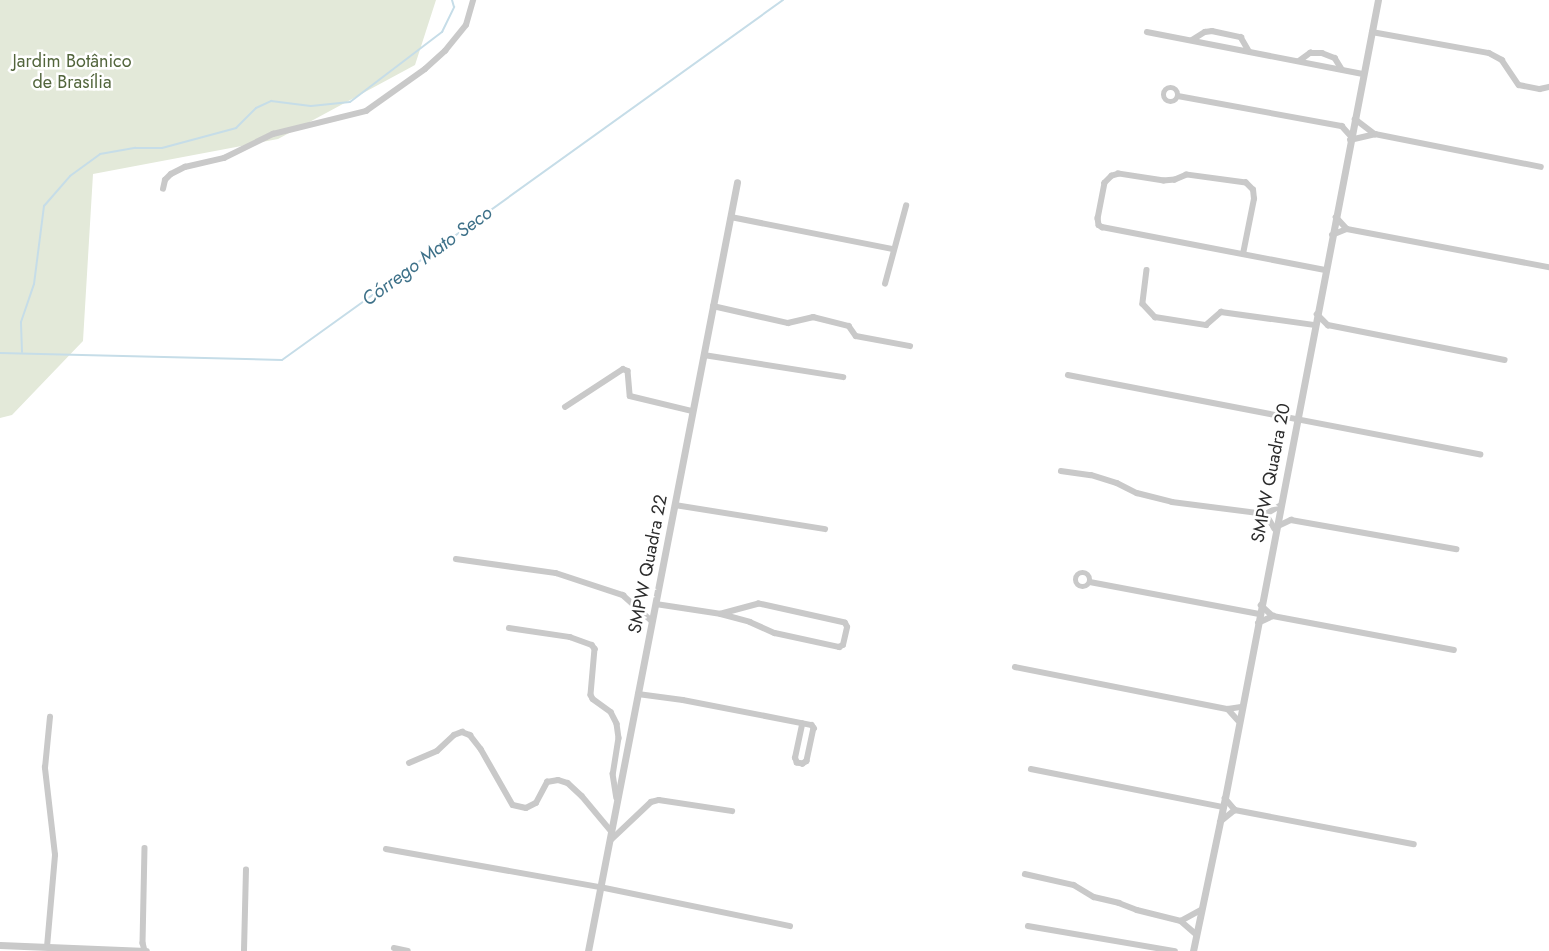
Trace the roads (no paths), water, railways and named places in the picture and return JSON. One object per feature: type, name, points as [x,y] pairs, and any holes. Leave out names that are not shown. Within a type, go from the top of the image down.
[{"type":"street","points":[[163,189],[165,180],[171,174],[185,168],[224,158],[273,134],[366,111],[425,69],[445,51],[466,25],[473,0]]},
{"type":"street","name":"SMPW Quadra 20","points":[[1193,951],[1225,798],[1238,720],[1378,0]]},
{"type":"street","points":[[1192,40],[1205,32],[1212,31],[1236,35],[1244,40],[1249,52]]},
{"type":"street","points":[[1147,32],[1364,74]]},
{"type":"street","points":[[1372,32],[1490,53],[1502,60],[1519,85],[1540,89],[1549,87]]},
{"type":"street","points":[[1299,61],[1310,53],[1322,53],[1335,58],[1342,69]]},
{"type":"street","points":[[1178,96],[1342,126],[1354,120],[1375,134]]},
{"type":"street","points":[[1342,126],[1351,138],[1375,134],[1541,167]]},
{"type":"street","points":[[1362,137],[1364,126]]},
{"type":"street","points":[[1244,254],[1254,199],[1253,190],[1246,183],[1187,175],[1175,180],[1164,181],[1119,174],[1112,176],[1105,183],[1098,218],[1099,225],[1102,227],[1326,270]]},
{"type":"street","name":"SMPW Quadra 22","points":[[588,951],[738,182]]},
{"type":"street","points":[[886,284],[893,249],[906,206]]},
{"type":"street","points":[[731,217],[893,249]]},
{"type":"street","points":[[1336,217],[1347,230]]},
{"type":"street","points":[[1332,235],[1347,230],[1549,267]]},
{"type":"street","points":[[1147,270],[1143,304],[1155,317],[1206,325],[1221,312],[1314,328],[1328,325],[1505,360]]},
{"type":"street","points":[[713,306],[788,323],[814,318],[849,326],[856,336],[910,346]]},
{"type":"street","points":[[1317,314],[1328,325]]},
{"type":"street","points":[[704,355],[843,377]]},
{"type":"street","points":[[565,407],[623,368],[628,370],[630,396],[692,411]]},
{"type":"street","points":[[1068,375],[1480,454]]},
{"type":"street","points":[[1061,471],[1091,475],[1117,483],[1137,493],[1172,502],[1266,514],[1280,508],[1291,520]]},
{"type":"street","points":[[675,505],[825,529]]},
{"type":"street","points":[[1266,514],[1275,528],[1291,520],[1456,549]]},
{"type":"street","points":[[456,559],[556,573],[623,595],[652,621]]},
{"type":"street","points":[[1090,582],[1259,614]]},
{"type":"street","points":[[656,604],[721,614],[750,622],[775,633],[839,647],[843,645],[847,627],[845,623],[759,604],[721,614]]},
{"type":"street","points":[[1261,606],[1273,616],[1454,650]]},
{"type":"street","points":[[1258,622],[1273,616]]},
{"type":"street","points":[[509,628],[570,637],[592,645],[595,649],[591,695],[593,699],[611,712],[617,724],[619,738],[613,774],[617,798]]},
{"type":"street","points":[[1015,667],[1228,709],[1241,707]]},
{"type":"street","points":[[638,694],[683,700],[812,725],[814,728],[807,761],[804,764],[797,763],[795,758],[802,724]]},
{"type":"street","points":[[1228,709],[1238,720]]},
{"type":"street","points":[[47,947],[56,855],[45,768],[50,717]]},
{"type":"street","points":[[409,763],[437,751],[454,736],[462,732],[470,735],[481,749],[513,805],[526,808],[536,803],[548,782],[558,780],[568,783],[582,796],[612,832]]},
{"type":"street","points":[[800,734],[812,736]]},
{"type":"street","points":[[1031,769],[1223,807]]},
{"type":"street","points":[[1225,798],[1235,810],[1414,844]]},
{"type":"street","points":[[611,840],[651,802],[659,800],[732,812]]},
{"type":"street","points":[[1220,822],[1235,810]]},
{"type":"street","points":[[0,945],[23,949],[47,947],[146,951],[143,943],[144,848]]},
{"type":"street","points":[[386,849],[600,887],[790,926]]},
{"type":"street","points":[[244,951],[246,870]]},
{"type":"street","points":[[1025,874],[1074,884],[1094,897],[1119,902],[1137,910],[1181,921],[1196,934]]},
{"type":"street","points":[[1181,921],[1201,910]]},
{"type":"street","points":[[1028,926],[1175,951]]},
{"type":"street","points":[[394,948],[408,951]]},
{"type":"waterway","points":[[22,352],[21,322],[34,284],[44,206],[70,176],[100,154],[135,148],[162,148],[236,128],[256,108],[271,101],[311,106],[350,102],[442,32],[454,7],[452,0]]},
{"type":"waterway","name":"Córrego Mato Seco","points":[[0,353],[282,360],[783,0]]},
{"type":"park label","name":"Jardim Botânico de Brasília","points":[[72,72]]}]
